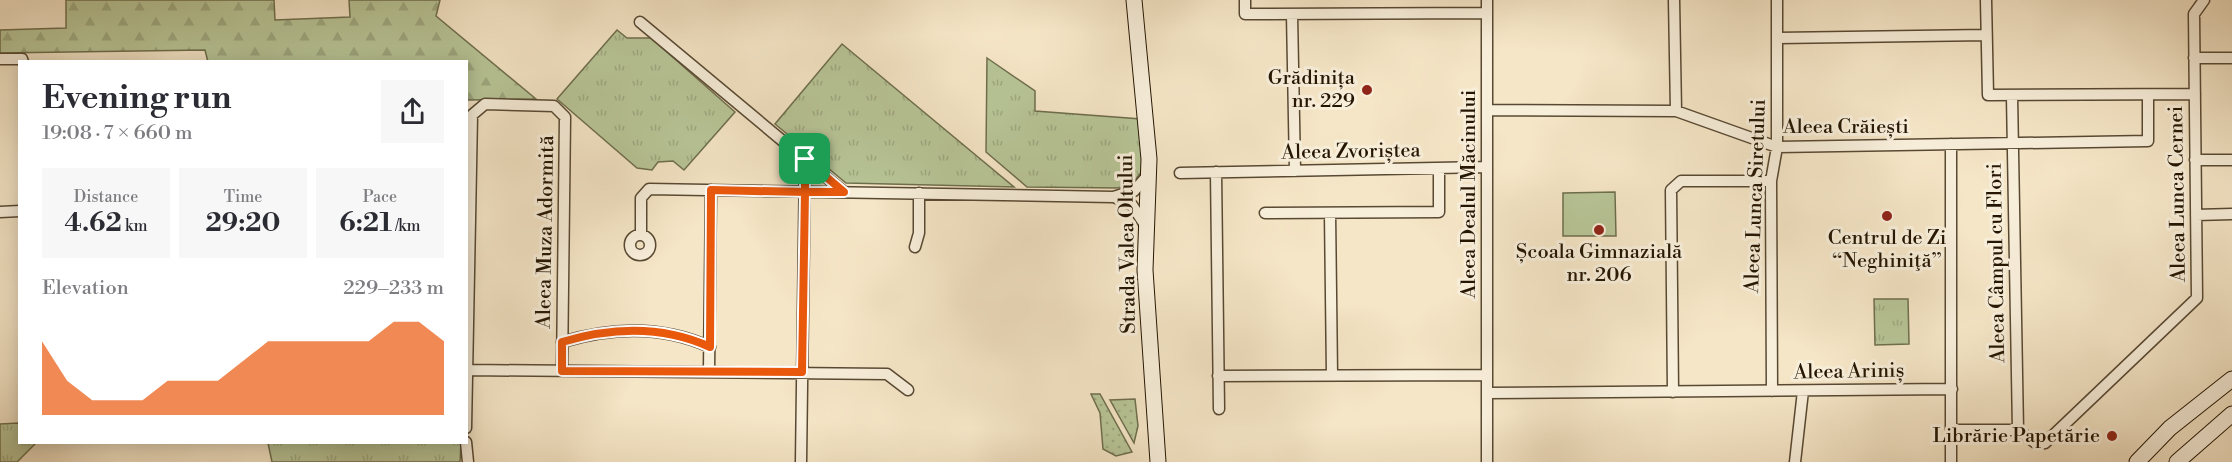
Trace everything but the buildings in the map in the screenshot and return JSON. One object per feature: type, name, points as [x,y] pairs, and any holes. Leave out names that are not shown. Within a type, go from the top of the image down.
[{"type":"main road","points":[[1125,0],[1138,26]]},
{"type":"main road","name":"Strada Valea Oltului","points":[[1134,0],[1149,173],[1146,227],[1147,293],[1158,462]]},
{"type":"main road","name":"Strada Valea Oltului","points":[[1138,26],[1140,0]]},
{"type":"main road","points":[[2137,462],[2170,428],[2232,379]]},
{"type":"main road","points":[[2176,462],[2232,414]]},
{"type":"street","points":[[1245,0],[1245,14],[1487,14]]},
{"type":"street","name":"Aleea Dealul Măcinului","points":[[1487,0],[1487,462]]},
{"type":"street","points":[[1674,0],[1676,111]]},
{"type":"street","name":"Aleea Lunca Siretului","points":[[1772,391],[1771,181],[1777,147],[1777,0]]},
{"type":"street","points":[[1986,0],[1988,96],[2195,94]]},
{"type":"street","name":"Aleea Lunca Cernei","points":[[1952,430],[2018,430],[2037,444],[2045,443],[2197,298],[2194,14],[2204,0]]},
{"type":"street","points":[[1292,14],[1294,171]]},
{"type":"street","points":[[640,22],[844,192]]},
{"type":"street","points":[[1777,38],[1986,35]]},
{"type":"street","points":[[2194,58],[2232,58]]},
{"type":"street","points":[[0,59],[22,60]]},
{"type":"street","name":"Aleea Crăiești","points":[[1487,110],[1676,111],[1777,147],[2148,141],[2148,95]]},
{"type":"street","name":"Aleea Câmpul cu Flori","points":[[2012,96],[2018,430]]},
{"type":"street","name":"Aleea Muza Adormită","points":[[469,193],[472,115],[476,109],[485,104],[554,106],[565,117],[562,371]]},
{"type":"street","points":[[1951,144],[1951,462]]},
{"type":"street","points":[[801,462],[805,159]]},
{"type":"street","points":[[2195,160],[2232,160]]},
{"type":"street","name":"Aleea Zvoriștea","points":[[1180,173],[1487,167]]},
{"type":"street","name":"Aleea Dealul Măcinului","points":[[1265,213],[1440,212],[1438,168]]},
{"type":"street","points":[[1216,172],[1219,409]]},
{"type":"street","points":[[641,235],[641,198],[645,191],[711,190],[1113,197],[1134,191],[1149,173]]},
{"type":"street","points":[[1673,392],[1671,190],[1681,181],[1771,181]]},
{"type":"street","points":[[709,371],[711,190]]},
{"type":"street","points":[[468,389],[469,193]]},
{"type":"street","points":[[915,247],[920,233],[919,194]]},
{"type":"street","points":[[1113,197],[1132,205],[1146,227]]},
{"type":"street","points":[[0,212],[18,211]]},
{"type":"street","points":[[1330,213],[1332,375]]},
{"type":"street","points":[[2196,214],[2232,214]]},
{"type":"street","points":[[562,342],[591,333],[619,330],[676,335],[710,347]]},
{"type":"street","points":[[469,370],[887,374],[908,390]]},
{"type":"street","points":[[1218,376],[1487,375]]},
{"type":"street","name":"Aleea Ariniș","points":[[1487,393],[1952,389]]},
{"type":"street","points":[[1795,462],[1803,390]]},
{"type":"street","points":[[466,444],[468,462]]},
{"type":"green space","points":[[66,0],[274,0],[275,20],[350,17],[349,0],[440,0],[436,16],[536,99],[468,100],[468,60],[208,60],[205,50],[0,53],[0,30],[66,28]]},
{"type":"green space","points":[[617,30],[627,38],[651,38],[735,112],[684,170],[673,161],[658,162],[652,170],[637,168],[557,99]]},
{"type":"green space","points":[[842,44],[1014,187],[846,183],[775,124]]},
{"type":"green space","points":[[987,58],[1035,91],[1035,111],[1141,119],[1143,170],[1132,184],[1121,188],[1027,187],[986,152]]},
{"type":"green space","points":[[1615,192],[1616,236],[1563,236],[1563,193]]},
{"type":"green space","points":[[1874,299],[1908,299],[1909,344],[1875,345]]},
{"type":"green space","points":[[1091,394],[1100,394],[1132,452],[1116,456],[1103,449],[1100,413]]},
{"type":"green space","points":[[1135,399],[1138,426],[1134,443],[1110,400]]},
{"type":"green space","points":[[18,423],[18,444],[35,444],[17,462],[0,462],[0,424]]},
{"type":"green space","points":[[268,444],[461,444],[460,462],[272,462]]},
{"type":"place","name":"Grădinița nr. 229","points":[[1367,90]]},
{"type":"place","name":"Centrul de Zi “Neghiniţă”","points":[[1887,216]]},
{"type":"place","name":"Școala Gimnazială nr. 206","points":[[1599,230]]},
{"type":"place","name":"Librărie Papetărie","points":[[2112,436]]},
{"type":"route","points":[[805,159],[805,192],[711,190],[710,347],[676,335],[647,331],[619,330],[591,333],[562,342],[562,371],[802,372],[805,192],[844,192],[805,159]]}]
